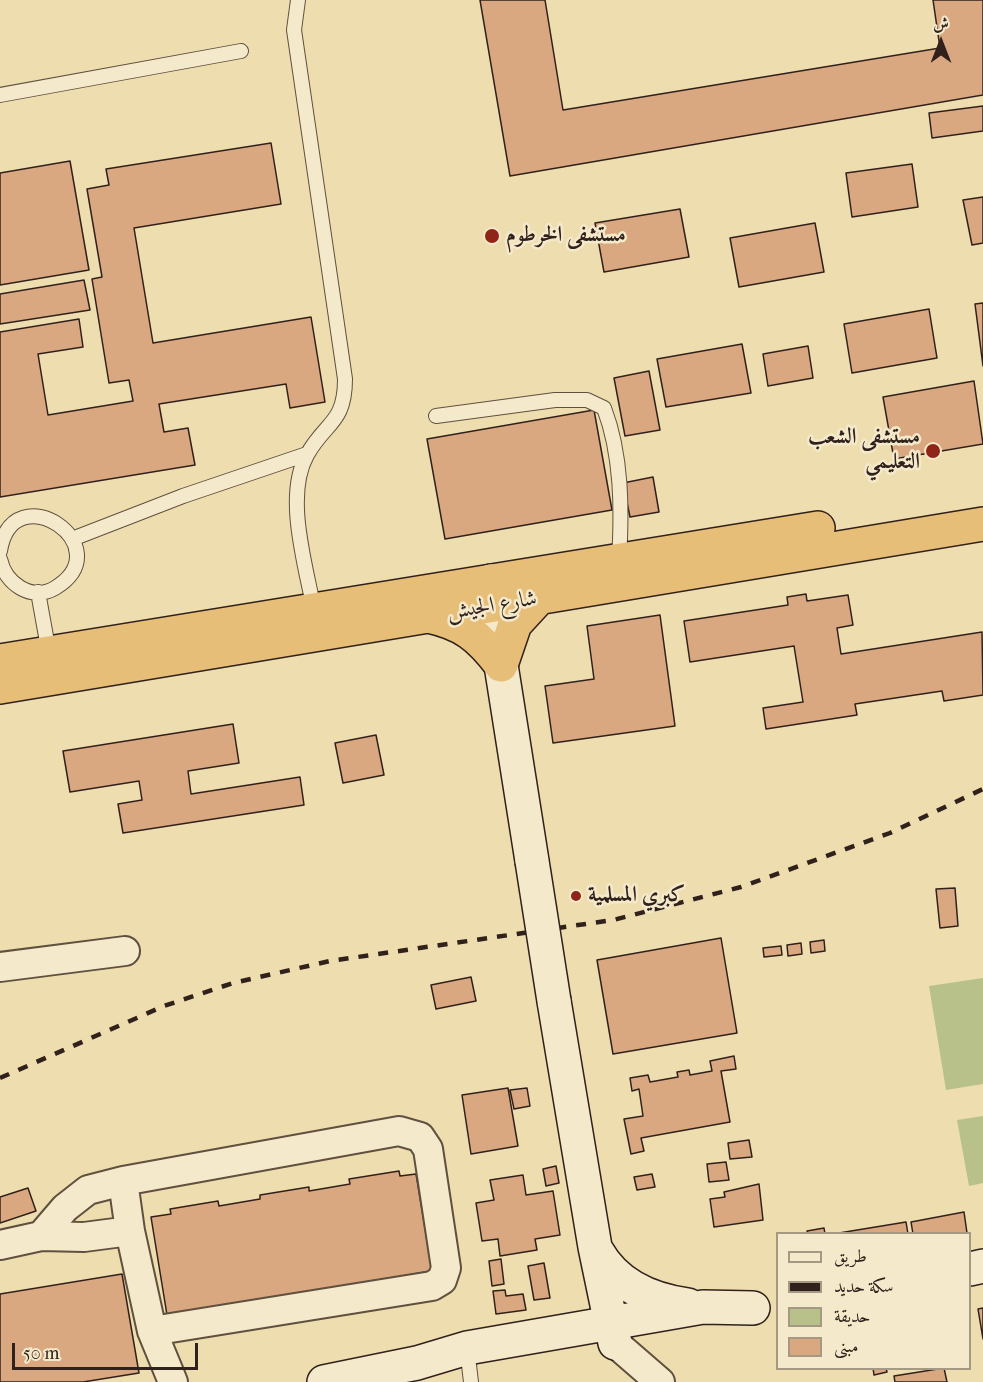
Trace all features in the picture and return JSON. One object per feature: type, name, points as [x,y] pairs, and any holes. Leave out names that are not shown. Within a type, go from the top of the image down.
[{"type":"highway","name":"شارع الجيش","points":[[0,661],[51,665],[427,616],[493,593],[538,599],[620,573],[983,502]]},
{"type":"highway","name":"شارع الجيش","points":[[0,687],[51,665],[314,610],[493,593],[620,573],[983,524]]},
{"type":"highway","points":[[501,665],[515,624],[538,599]]},
{"type":"highway","points":[[427,616],[453,622],[469,631],[483,642],[501,665]]},
{"type":"street","points":[[493,593],[501,665],[595,1246],[614,1334],[660,1382]]},
{"type":"street","points":[[0,967],[125,951]]},
{"type":"street","points":[[41,1236],[65,1208],[88,1190],[123,1181],[399,1131],[420,1137],[428,1149],[446,1268],[442,1280],[432,1286],[152,1331]]},
{"type":"street","points":[[123,1181],[130,1231],[152,1331],[173,1382]]},
{"type":"street","points":[[0,1245],[41,1236],[84,1238],[130,1231]]},
{"type":"street","points":[[595,1246],[606,1266],[636,1290],[660,1301],[703,1307],[765,1306]]},
{"type":"street","points":[[469,1365],[576,1316],[588,1300],[595,1280],[595,1246]]},
{"type":"street","points":[[528,1338],[614,1334],[712,1322],[765,1306]]},
{"type":"street","points":[[324,1382],[417,1363],[469,1365],[614,1334],[703,1307]]},
{"type":"lane","points":[[298,0],[294,30],[345,379],[345,401],[335,421],[307,454],[296,493],[314,610]]},
{"type":"lane","points":[[0,95],[241,51]]},
{"type":"lane","points":[[436,416],[555,399],[587,399],[603,408],[613,432],[617,463],[620,496],[620,573]]},
{"type":"lane","points":[[72,539],[183,496],[307,454]]},
{"type":"lane","points":[[0,550],[2,541],[10,528],[22,519],[36,516],[51,519],[64,526],[72,539],[76,553],[73,568],[65,580],[53,589],[38,592],[24,590],[11,582],[2,570],[0,559]]},
{"type":"lane","points":[[38,592],[51,665]]},
{"type":"green space","points":[[983,978],[983,1084],[946,1090],[929,986]]},
{"type":"green space","points":[[983,1116],[983,1183],[969,1186],[957,1120]]},
{"type":"building","points":[[480,0],[545,0],[563,110],[940,48],[933,0],[983,0],[983,95],[510,176]]},
{"type":"building","points":[[983,106],[983,131],[932,138],[929,113]]},
{"type":"building","points":[[271,143],[281,204],[134,228],[153,343],[311,317],[325,402],[290,408],[286,384],[159,404],[164,432],[188,428],[195,465],[0,497],[0,332],[79,319],[83,347],[38,354],[48,415],[133,401],[129,380],[109,383],[92,279],[102,277],[87,189],[109,185],[106,169]]},
{"type":"building","points":[[70,161],[89,270],[0,285],[0,173]]},
{"type":"building","points":[[912,164],[918,207],[852,217],[846,173]]},
{"type":"building","points":[[983,197],[983,243],[972,245],[963,200]]},
{"type":"building","points":[[680,209],[689,257],[604,272],[595,223]]},
{"type":"building","points":[[815,223],[824,272],[739,287],[730,238]]},
{"type":"building","points":[[84,280],[90,310],[0,324],[0,294]]},
{"type":"building","points":[[983,303],[983,366],[975,304]]},
{"type":"building","points":[[929,309],[937,358],[852,373],[844,324]]},
{"type":"building","points":[[742,344],[751,393],[666,407],[657,359]]},
{"type":"building","points":[[808,346],[813,378],[768,386],[763,354]]},
{"type":"building","points":[[649,371],[660,430],[625,436],[614,378]]},
{"type":"building","points":[[974,381],[983,444],[894,459],[883,397]]},
{"type":"building","points":[[594,410],[612,510],[445,539],[427,439]]},
{"type":"building","points":[[653,477],[659,512],[630,517],[623,483]]},
{"type":"building","points":[[806,594],[807,601],[848,595],[853,625],[837,628],[841,654],[982,632],[983,695],[944,701],[942,691],[855,704],[857,715],[766,729],[763,708],[803,702],[794,646],[690,662],[684,621],[788,605],[787,597]]},
{"type":"building","points":[[660,615],[675,726],[553,743],[545,686],[594,679],[587,626]]},
{"type":"building","points":[[233,724],[239,763],[188,771],[191,794],[300,777],[304,805],[123,833],[118,804],[142,800],[139,781],[70,792],[63,751]]},
{"type":"building","points":[[376,735],[384,775],[343,783],[335,743]]},
{"type":"building","points":[[955,888],[958,926],[940,928],[936,889]]},
{"type":"building","points":[[721,938],[737,1033],[613,1054],[597,960]]},
{"type":"building","points":[[824,940],[825,951],[811,953],[810,942]]},
{"type":"building","points":[[801,943],[802,954],[788,956],[787,945]]},
{"type":"building","points":[[781,946],[782,955],[764,957],[763,948]]},
{"type":"building","points":[[471,977],[476,1001],[436,1009],[431,985]]},
{"type":"building","points":[[734,1056],[736,1069],[721,1071],[730,1122],[641,1138],[644,1151],[631,1154],[624,1119],[643,1116],[639,1089],[632,1091],[630,1078],[648,1075],[650,1082],[678,1077],[677,1072],[689,1070],[690,1075],[712,1071],[710,1061]]},
{"type":"building","points":[[508,1088],[518,1146],[471,1154],[462,1095]]},
{"type":"building","points":[[527,1088],[530,1106],[514,1109],[510,1090]]},
{"type":"building","points":[[749,1140],[752,1157],[730,1159],[728,1143]]},
{"type":"building","points":[[726,1162],[729,1180],[709,1182],[707,1164]]},
{"type":"building","points":[[556,1166],[559,1183],[546,1186],[543,1169]]},
{"type":"building","points":[[399,1171],[400,1176],[416,1174],[432,1271],[167,1315],[151,1217],[171,1214],[170,1209],[218,1201],[219,1206],[260,1199],[260,1195],[309,1187],[309,1191],[350,1184],[349,1179]]},
{"type":"building","points":[[652,1174],[655,1187],[637,1190],[634,1177]]},
{"type":"building","points":[[523,1175],[526,1195],[553,1191],[560,1235],[535,1239],[537,1250],[500,1256],[498,1239],[482,1241],[476,1203],[494,1200],[490,1180]]},
{"type":"building","points":[[759,1184],[763,1220],[714,1227],[710,1199],[725,1197],[724,1192]]},
{"type":"building","points":[[28,1188],[36,1211],[0,1223],[0,1197]]},
{"type":"building","points":[[964,1212],[967,1232],[913,1232],[911,1222]]},
{"type":"building","points":[[906,1222],[908,1232],[845,1232]]},
{"type":"building","points":[[824,1228],[825,1232],[807,1232]]},
{"type":"building","points":[[501,1259],[504,1284],[492,1286],[489,1261]]},
{"type":"building","points":[[544,1263],[550,1298],[534,1300],[528,1266]]},
{"type":"building","points":[[122,1274],[139,1373],[83,1382],[0,1382],[0,1294]]},
{"type":"building","points":[[505,1290],[506,1296],[523,1294],[526,1310],[496,1314],[493,1291]]},
{"type":"building","points":[[983,1308],[983,1339],[978,1309]]},
{"type":"building","points":[[873,1370],[886,1370],[887,1372],[874,1375]]},
{"type":"building","points":[[944,1370],[947,1382],[895,1382],[894,1376]]},
{"type":"railway","points":[[0,1078],[164,1006],[233,983],[330,961],[613,920],[741,887],[890,833],[983,789]]},
{"type":"place","name":"مستشفى الخرطوم","points":[[492,236]]},
{"type":"place","name":"مستشفى الشعب التعليمي","points":[[933,451]]},
{"type":"place","name":"كبري المسلمية","points":[[576,896]]}]
